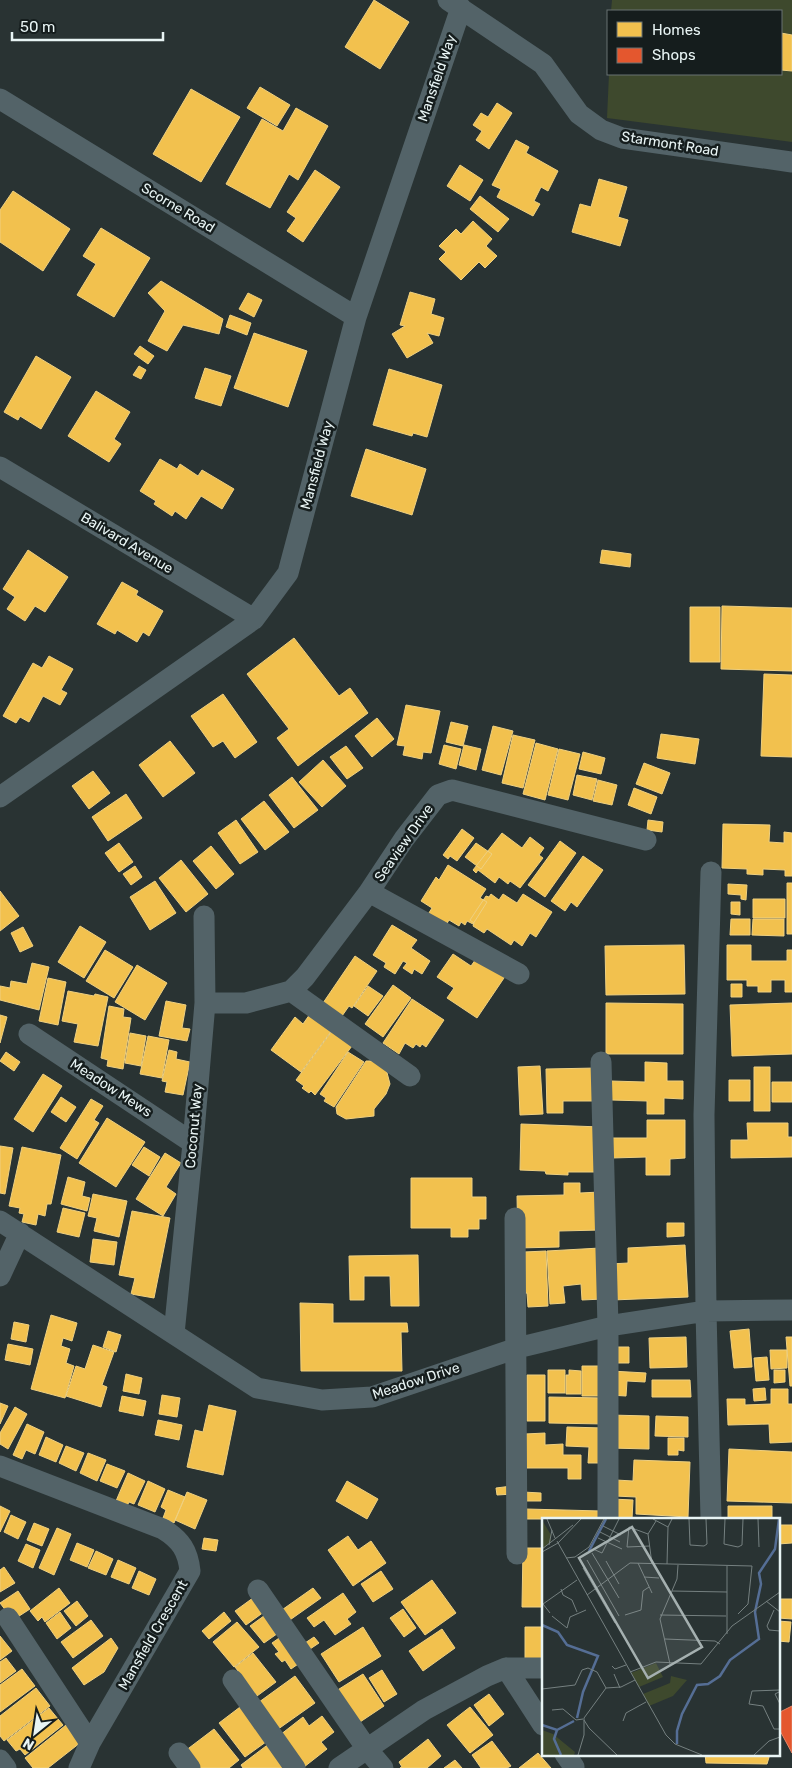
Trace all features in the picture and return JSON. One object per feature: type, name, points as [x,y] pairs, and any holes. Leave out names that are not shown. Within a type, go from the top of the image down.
[{"type":"street","name":"Starmont Road","points":[[454,4],[543,64],[579,114],[600,130],[622,138],[792,162]]},
{"type":"street","name":"Mansfield Way","points":[[0,797],[254,619],[288,573],[356,317],[454,4]]},
{"type":"street","name":"Scorne Road","points":[[0,100],[356,317]]},
{"type":"street","name":"Balivard Avenue","points":[[0,467],[254,619]]},
{"type":"street","name":"Seaview Drive","points":[[291,991],[305,977],[369,892],[404,839],[438,795],[452,790],[646,840]]},
{"type":"street","points":[[711,872],[705,1058],[706,1310],[711,1518]]},
{"type":"street","points":[[369,892],[519,974]]},
{"type":"street","name":"Coconut Way","points":[[174,1334],[205,1003],[204,916]]},
{"type":"street","points":[[205,1003],[246,1003],[291,991],[410,1076]]},
{"type":"street","name":"Meadow Mews","points":[[29,1034],[193,1142]]},
{"type":"street","points":[[601,1062],[608,1326],[608,1518]]},
{"type":"street","points":[[514,1218],[517,1348],[517,1554]]},
{"type":"street","name":"Meadow Drive","points":[[0,1221],[258,1388],[322,1400],[372,1397],[517,1348],[608,1326],[706,1310],[792,1310]]},
{"type":"street","points":[[0,1276],[20,1233]]},
{"type":"street","name":"Mansfield Crescent","points":[[0,1466],[163,1529],[184,1546],[189,1558],[190,1571],[90,1743],[79,1768]]},
{"type":"street","points":[[258,1590],[367,1749],[383,1768]]},
{"type":"street","points":[[8,1618],[90,1743]]},
{"type":"street","points":[[506,1668],[542,1723]]},
{"type":"street","points":[[339,1768],[424,1710],[487,1676],[506,1668],[542,1668]]},
{"type":"street","points":[[233,1680],[295,1768]]},
{"type":"street","points":[[0,1760],[6,1768]]},
{"type":"green space","points":[[612,0],[792,0],[792,142],[607,118],[609,75],[782,75],[782,10],[611,10]]},
{"type":"building: Homes","points":[[374,0],[409,22],[380,69],[345,47]]},
{"type":"building: Homes","points":[[782,33],[792,35],[792,71],[782,70]]},
{"type":"building: Homes","points":[[260,87],[290,105],[277,126],[247,108]]},
{"type":"building: Homes","points":[[191,89],[240,117],[201,182],[153,154]]},
{"type":"building: Homes","points":[[497,103],[512,113],[489,149],[476,140],[482,131],[473,125],[481,113],[488,117]]},
{"type":"building: Homes","points":[[296,108],[328,126],[298,180],[289,174],[270,208],[226,184],[262,119],[283,131]]},
{"type":"building: Homes","points":[[516,140],[529,147],[526,153],[558,171],[548,191],[541,187],[534,201],[540,204],[533,216],[497,197],[501,189],[492,185]]},
{"type":"building: Homes","points":[[460,165],[483,180],[470,201],[447,186]]},
{"type":"building: Homes","points":[[315,170],[340,187],[303,242],[287,231],[296,218],[287,212]]},
{"type":"building: Homes","points":[[599,179],[627,187],[618,217],[628,220],[620,246],[572,232],[580,204],[591,207]]},
{"type":"building: Homes","points":[[13,191],[70,229],[43,271],[0,242],[0,210]]},
{"type":"building: Homes","points":[[480,196],[509,219],[498,232],[470,209]]},
{"type":"building: Homes","points":[[473,221],[492,239],[486,246],[497,256],[485,268],[479,262],[461,280],[439,259],[446,252],[439,246],[456,229],[461,234]]},
{"type":"building: Homes","points":[[101,228],[150,258],[114,317],[77,295],[96,264],[83,256]]},
{"type":"building: Homes","points":[[161,281],[223,319],[219,334],[183,325],[167,351],[148,341],[165,311],[148,293]]},
{"type":"building: Homes","points":[[410,292],[435,299],[431,314],[444,318],[439,336],[427,333],[433,343],[407,358],[392,334],[405,326],[400,325]]},
{"type":"building: Homes","points":[[248,293],[262,300],[254,317],[239,309]]},
{"type":"building: Homes","points":[[230,315],[251,323],[247,335],[226,327]]},
{"type":"building: Homes","points":[[254,333],[307,351],[288,407],[234,388]]},
{"type":"building: Homes","points":[[140,346],[154,356],[148,364],[134,354]]},
{"type":"building: Homes","points":[[36,356],[71,377],[41,429],[20,416],[18,420],[4,412]]},
{"type":"building: Homes","points":[[139,366],[146,370],[141,379],[133,375]]},
{"type":"building: Homes","points":[[205,368],[231,376],[221,406],[195,398]]},
{"type":"building: Homes","points":[[389,369],[442,385],[427,437],[413,433],[412,436],[373,425]]},
{"type":"building: Homes","points":[[96,391],[130,412],[114,439],[121,444],[109,462],[68,436]]},
{"type":"building: Homes","points":[[366,449],[426,469],[412,515],[351,496]]},
{"type":"building: Homes","points":[[160,459],[177,469],[180,464],[198,476],[202,470],[234,489],[222,509],[201,496],[186,519],[175,511],[172,516],[154,504],[156,501],[140,491]]},
{"type":"building: Homes","points":[[28,550],[68,577],[45,612],[35,606],[25,621],[7,609],[15,597],[3,589]]},
{"type":"building: Homes","points":[[602,550],[631,554],[630,567],[600,563]]},
{"type":"building: Homes","points":[[122,582],[138,591],[136,595],[163,611],[149,636],[143,632],[137,642],[117,630],[115,634],[97,624]]},
{"type":"building: Homes","points":[[722,606],[792,608],[792,671],[721,669]]},
{"type":"building: Homes","points":[[690,607],[720,607],[720,662],[690,662]]},
{"type":"building: Homes","points":[[294,638],[339,696],[350,688],[368,713],[298,766],[277,738],[289,729],[247,674]]},
{"type":"building: Homes","points":[[49,656],[73,669],[61,690],[67,693],[60,705],[43,696],[29,722],[20,717],[16,723],[3,716],[33,663],[42,668]]},
{"type":"building: Homes","points":[[764,674],[792,675],[792,757],[761,756]]},
{"type":"building: Homes","points":[[223,694],[257,742],[235,758],[223,741],[213,747],[191,716]]},
{"type":"building: Homes","points":[[406,705],[440,711],[431,753],[423,752],[422,759],[403,755],[405,746],[397,745]]},
{"type":"building: Homes","points":[[377,718],[394,739],[372,757],[355,736]]},
{"type":"building: Homes","points":[[451,722],[468,726],[463,746],[446,742]]},
{"type":"building: Homes","points":[[493,726],[513,731],[501,775],[482,770]]},
{"type":"building: Homes","points":[[661,734],[699,739],[695,764],[657,758]]},
{"type":"building: Homes","points":[[513,735],[535,740],[523,788],[502,783]]},
{"type":"building: Homes","points":[[170,741],[195,773],[163,797],[139,765]]},
{"type":"building: Homes","points":[[536,743],[558,749],[545,800],[523,794]]},
{"type":"building: Homes","points":[[444,745],[461,749],[456,769],[439,764]]},
{"type":"building: Homes","points":[[464,745],[481,749],[476,770],[459,765]]},
{"type":"building: Homes","points":[[346,746],[363,768],[347,779],[330,757]]},
{"type":"building: Homes","points":[[559,749],[580,754],[568,800],[548,795]]},
{"type":"building: Homes","points":[[583,752],[605,758],[601,774],[579,769]]},
{"type":"building: Homes","points":[[323,760],[346,786],[322,807],[299,782]]},
{"type":"building: Homes","points":[[644,763],[670,773],[662,794],[636,784]]},
{"type":"building: Homes","points":[[93,771],[110,793],[89,809],[72,786]]},
{"type":"building: Homes","points":[[577,775],[597,779],[592,800],[573,795]]},
{"type":"building: Homes","points":[[292,777],[318,810],[294,828],[269,795]]},
{"type":"building: Homes","points":[[598,780],[617,785],[612,805],[593,801]]},
{"type":"building: Homes","points":[[634,788],[657,797],[651,814],[628,805]]},
{"type":"building: Homes","points":[[126,794],[142,818],[108,841],[92,817]]},
{"type":"building: Homes","points":[[264,801],[289,832],[265,850],[241,819]]},
{"type":"building: Homes","points":[[236,820],[258,852],[240,864],[218,833]]},
{"type":"building: Homes","points":[[648,820],[663,822],[662,832],[647,830]]},
{"type":"building: Homes","points":[[723,824],[770,825],[769,842],[784,843],[784,832],[792,833],[792,876],[785,876],[785,870],[763,869],[763,875],[747,874],[747,869],[722,868]]},
{"type":"building: Homes","points":[[462,829],[474,838],[457,861],[450,856],[448,859],[443,855]]},
{"type":"building: Homes","points":[[502,833],[522,848],[530,837],[544,848],[539,855],[543,858],[520,888],[510,881],[508,884],[499,877],[495,883],[478,870],[476,873],[473,870]]},
{"type":"building: Homes","points":[[560,841],[576,853],[545,897],[528,885]]},
{"type":"building: Homes","points":[[119,843],[133,862],[119,872],[105,853]]},
{"type":"building: Homes","points":[[476,843],[492,854],[481,869],[465,857]]},
{"type":"building: Homes","points":[[211,846],[234,874],[216,889],[193,861]]},
{"type":"building: Homes","points":[[583,856],[603,870],[577,907],[571,902],[565,911],[551,901]]},
{"type":"building: Homes","points":[[181,860],[208,894],[186,912],[159,878]]},
{"type":"building: Homes","points":[[448,865],[486,889],[480,898],[487,902],[473,924],[467,921],[465,925],[461,922],[459,926],[449,920],[445,927],[427,916],[432,908],[421,901],[436,877],[439,880]]},
{"type":"building: Homes","points":[[135,866],[142,877],[131,885],[123,874]]},
{"type":"building: Homes","points":[[155,881],[176,913],[150,930],[130,897]]},
{"type":"building: Homes","points":[[787,883],[792,883],[792,934],[787,934]]},
{"type":"building: Homes","points":[[728,884],[747,885],[746,900],[741,899],[741,895],[728,894]]},
{"type":"building: Homes","points":[[0,891],[19,916],[0,931]]},
{"type":"building: Homes","points":[[491,894],[499,900],[503,894],[517,903],[523,894],[552,912],[536,937],[530,933],[522,946],[514,940],[511,945],[487,929],[484,933],[473,926],[474,923],[470,920],[486,896],[489,897]]},
{"type":"building: Homes","points":[[753,899],[785,899],[785,918],[753,918]]},
{"type":"building: Homes","points":[[731,902],[740,902],[740,915],[731,914]]},
{"type":"building: Homes","points":[[731,919],[750,919],[750,935],[730,935]]},
{"type":"building: Homes","points":[[753,919],[784,919],[784,936],[752,935]]},
{"type":"building: Homes","points":[[392,925],[417,940],[411,948],[430,961],[422,974],[414,969],[412,974],[403,968],[407,963],[403,961],[395,974],[384,967],[386,963],[373,955]]},
{"type":"building: Homes","points":[[80,926],[106,942],[84,978],[58,962]]},
{"type":"building: Homes","points":[[23,927],[33,946],[20,952],[11,933]]},
{"type":"building: Homes","points":[[684,945],[685,994],[606,995],[605,946]]},
{"type":"building: Homes","points":[[727,945],[751,945],[751,961],[787,961],[787,950],[792,950],[792,992],[785,992],[785,980],[771,980],[771,992],[758,992],[758,986],[747,986],[747,980],[727,980]]},
{"type":"building: Homes","points":[[105,950],[133,967],[114,998],[86,981]]},
{"type":"building: Homes","points":[[453,954],[471,966],[478,956],[506,975],[477,1018],[447,998],[454,988],[437,977]]},
{"type":"building: Homes","points":[[355,956],[377,971],[352,1008],[349,1006],[342,1016],[323,1003]]},
{"type":"building: Homes","points":[[32,963],[49,967],[39,1010],[0,1000],[0,986],[10,988],[11,981],[27,984]]},
{"type":"building: Homes","points":[[137,965],[167,983],[145,1020],[115,1002]]},
{"type":"building: Homes","points":[[48,978],[66,982],[58,1025],[39,1021]]},
{"type":"building: Homes","points":[[731,984],[742,984],[742,997],[731,997]]},
{"type":"building: Homes","points":[[393,985],[411,998],[383,1037],[365,1024]]},
{"type":"building: Homes","points":[[368,986],[383,996],[368,1016],[354,1006]]},
{"type":"building: Homes","points":[[68,991],[108,997],[98,1046],[74,1042],[78,1024],[62,1021]]},
{"type":"building: Homes","points":[[412,999],[444,1020],[426,1047],[422,1044],[420,1047],[416,1044],[413,1048],[405,1043],[399,1054],[383,1043]]},
{"type":"building: Homes","points":[[166,1001],[186,1005],[182,1028],[190,1029],[187,1041],[159,1036]]},
{"type":"building: Homes","points":[[606,1003],[683,1004],[683,1054],[606,1054]]},
{"type":"building: Homes","points":[[792,1003],[792,1054],[732,1056],[730,1005]]},
{"type":"building: Homes","points":[[109,1006],[124,1009],[123,1017],[131,1018],[123,1069],[107,1066],[108,1060],[101,1058]]},
{"type":"building: Homes","points":[[310,1014],[332,1030],[301,1072],[271,1050],[295,1017],[303,1024]]},
{"type":"building: Homes","points":[[0,1015],[7,1017],[0,1043]]},
{"type":"building: Homes","points":[[332,1031],[352,1046],[315,1095],[311,1091],[309,1093],[302,1088],[304,1086],[296,1080]]},
{"type":"building: Homes","points":[[130,1033],[146,1036],[141,1066],[125,1063]]},
{"type":"building: Homes","points":[[148,1036],[169,1040],[162,1078],[140,1074]]},
{"type":"building: Homes","points":[[169,1050],[177,1052],[176,1059],[190,1062],[183,1095],[165,1092],[167,1082],[162,1081]]},
{"type":"building: Homes","points":[[6,1052],[20,1062],[14,1071],[0,1061]]},
{"type":"building: Homes","points":[[348,1052],[364,1062],[334,1107],[324,1101],[326,1098],[320,1094]]},
{"type":"building: Homes","points":[[366,1061],[385,1065],[390,1084],[386,1094],[374,1109],[374,1116],[346,1119],[337,1114],[336,1107]]},
{"type":"building: Homes","points":[[645,1062],[667,1063],[667,1081],[683,1081],[683,1099],[664,1098],[664,1114],[647,1114],[647,1101],[611,1100],[611,1081],[645,1082]]},
{"type":"building: Homes","points":[[540,1066],[543,1114],[520,1115],[518,1067]]},
{"type":"building: Homes","points":[[754,1067],[770,1067],[770,1111],[754,1111]]},
{"type":"building: Homes","points":[[597,1068],[597,1101],[563,1101],[563,1113],[547,1113],[546,1069]]},
{"type":"building: Homes","points":[[43,1074],[62,1086],[33,1132],[14,1119]]},
{"type":"building: Homes","points":[[729,1080],[750,1080],[750,1101],[729,1101]]},
{"type":"building: Homes","points":[[772,1082],[792,1082],[792,1102],[772,1102]]},
{"type":"building: Homes","points":[[61,1097],[76,1107],[66,1122],[51,1112]]},
{"type":"building: Homes","points":[[91,1099],[103,1106],[94,1120],[99,1123],[77,1159],[60,1148]]},
{"type":"building: Homes","points":[[107,1118],[145,1142],[116,1187],[79,1163]]},
{"type":"building: Homes","points":[[647,1120],[685,1120],[685,1158],[670,1159],[670,1175],[646,1175],[646,1157],[612,1158],[612,1138],[647,1138]]},
{"type":"building: Homes","points":[[747,1123],[788,1123],[788,1137],[792,1137],[792,1157],[731,1158],[731,1140],[748,1140]]},
{"type":"building: Homes","points":[[521,1124],[601,1127],[600,1172],[568,1172],[568,1175],[546,1174],[545,1171],[520,1170]]},
{"type":"building: Homes","points":[[0,1146],[13,1148],[5,1194],[0,1193]]},
{"type":"building: Homes","points":[[22,1147],[61,1155],[51,1204],[47,1204],[45,1216],[38,1214],[36,1225],[22,1222],[24,1214],[19,1213],[20,1208],[9,1206]]},
{"type":"building: Homes","points":[[144,1147],[160,1157],[149,1176],[132,1165]]},
{"type":"building: Homes","points":[[165,1153],[181,1163],[166,1187],[176,1194],[163,1216],[136,1199]]},
{"type":"building: Homes","points":[[68,1177],[85,1182],[82,1196],[90,1198],[87,1211],[61,1204]]},
{"type":"building: Homes","points":[[411,1178],[472,1178],[472,1197],[486,1197],[486,1219],[479,1219],[479,1229],[468,1229],[468,1237],[451,1237],[451,1228],[411,1228]]},
{"type":"building: Homes","points":[[564,1183],[580,1183],[580,1193],[600,1192],[601,1230],[559,1231],[559,1247],[518,1248],[517,1196],[564,1195]]},
{"type":"building: Homes","points":[[93,1194],[127,1201],[119,1237],[94,1231],[97,1218],[88,1216]]},
{"type":"building: Homes","points":[[63,1208],[85,1213],[79,1237],[57,1232]]},
{"type":"building: Homes","points":[[132,1211],[170,1218],[154,1298],[131,1294],[135,1278],[119,1275]]},
{"type":"building: Homes","points":[[667,1223],[684,1223],[684,1236],[667,1237]]},
{"type":"building: Homes","points":[[93,1239],[117,1242],[114,1265],[90,1262]]},
{"type":"building: Homes","points":[[685,1245],[688,1297],[612,1300],[610,1264],[628,1263],[628,1248]]},
{"type":"building: Homes","points":[[600,1248],[603,1299],[582,1300],[581,1284],[563,1286],[565,1303],[550,1304],[547,1251]]},
{"type":"building: Homes","points":[[546,1251],[548,1306],[528,1307],[527,1293],[518,1294],[524,1252]]},
{"type":"building: Homes","points":[[418,1255],[419,1306],[391,1306],[390,1276],[364,1276],[364,1300],[350,1300],[349,1256]]},
{"type":"building: Homes","points":[[300,1303],[333,1304],[333,1323],[407,1323],[408,1332],[401,1332],[402,1371],[301,1371]]},
{"type":"building: Homes","points":[[51,1315],[77,1323],[72,1341],[63,1338],[61,1346],[70,1349],[66,1363],[74,1366],[65,1398],[31,1389]]},
{"type":"building: Homes","points":[[14,1322],[29,1325],[26,1342],[11,1339]]},
{"type":"building: Homes","points":[[749,1329],[752,1367],[734,1368],[730,1331]]},
{"type":"building: Homes","points":[[108,1331],[121,1335],[116,1352],[103,1347]]},
{"type":"building: Homes","points":[[686,1337],[687,1367],[650,1368],[649,1338]]},
{"type":"building: Homes","points":[[786,1337],[792,1337],[792,1386],[790,1386]]},
{"type":"building: Homes","points":[[8,1344],[33,1349],[30,1365],[5,1360]]},
{"type":"building: Homes","points":[[93,1345],[114,1352],[102,1385],[107,1387],[101,1407],[66,1396],[76,1366],[85,1369]]},
{"type":"building: Homes","points":[[611,1347],[629,1347],[629,1363],[611,1363]]},
{"type":"building: Homes","points":[[770,1350],[787,1350],[787,1368],[771,1369]]},
{"type":"building: Homes","points":[[767,1357],[769,1380],[756,1381],[754,1358]]},
{"type":"building: Homes","points":[[582,1366],[601,1366],[601,1396],[582,1396]]},
{"type":"building: Homes","points":[[548,1370],[565,1370],[565,1393],[548,1393]]},
{"type":"building: Homes","points":[[569,1370],[581,1371],[581,1394],[566,1394],[566,1375],[569,1375]]},
{"type":"building: Homes","points":[[774,1370],[785,1370],[785,1382],[774,1383]]},
{"type":"building: Homes","points":[[611,1371],[646,1373],[645,1382],[627,1381],[626,1396],[609,1395]]},
{"type":"building: Homes","points":[[126,1374],[142,1378],[139,1394],[123,1391]]},
{"type":"building: Homes","points":[[527,1375],[545,1375],[545,1421],[527,1421]]},
{"type":"building: Homes","points":[[652,1380],[690,1380],[691,1397],[652,1397]]},
{"type":"building: Homes","points":[[765,1388],[766,1400],[754,1401],[753,1389]]},
{"type":"building: Homes","points":[[771,1389],[788,1389],[788,1404],[792,1404],[792,1442],[770,1443],[769,1424],[728,1425],[727,1399],[745,1399],[745,1405],[771,1404]]},
{"type":"building: Homes","points":[[162,1395],[180,1398],[177,1417],[159,1414]]},
{"type":"building: Homes","points":[[122,1396],[146,1401],[143,1416],[119,1411]]},
{"type":"building: Homes","points":[[549,1397],[605,1398],[604,1424],[549,1423]]},
{"type":"building: Homes","points":[[0,1403],[8,1406],[0,1424]]},
{"type":"building: Homes","points":[[209,1405],[236,1411],[223,1475],[187,1467],[195,1430],[203,1432]]},
{"type":"building: Homes","points":[[15,1407],[27,1414],[8,1449],[0,1444],[0,1433]]},
{"type":"building: Homes","points":[[610,1415],[649,1416],[649,1449],[610,1448]]},
{"type":"building: Homes","points":[[656,1416],[688,1417],[688,1437],[655,1436]]},
{"type":"building: Homes","points":[[158,1420],[182,1425],[179,1440],[155,1435]]},
{"type":"building: Homes","points":[[27,1424],[44,1432],[35,1454],[26,1450],[22,1459],[13,1455]]},
{"type":"building: Homes","points":[[567,1427],[604,1428],[603,1463],[588,1463],[589,1447],[566,1446]]},
{"type":"building: Homes","points":[[545,1433],[545,1445],[563,1444],[563,1455],[581,1455],[581,1479],[568,1479],[568,1468],[526,1468],[525,1434]]},
{"type":"building: Homes","points":[[46,1437],[63,1445],[56,1462],[39,1455]]},
{"type":"building: Homes","points":[[668,1438],[684,1438],[684,1451],[678,1450],[678,1455],[668,1455]]},
{"type":"building: Homes","points":[[66,1446],[84,1453],[76,1471],[59,1463]]},
{"type":"building: Homes","points":[[729,1449],[792,1452],[792,1503],[727,1501]]},
{"type":"building: Homes","points":[[88,1453],[106,1460],[97,1481],[80,1473]]},
{"type":"building: Homes","points":[[634,1460],[690,1462],[688,1517],[636,1514],[636,1497],[615,1496],[616,1480],[633,1481]]},
{"type":"building: Homes","points":[[107,1464],[125,1471],[117,1488],[100,1481]]},
{"type":"building: Homes","points":[[128,1473],[145,1481],[134,1504],[129,1502],[127,1506],[116,1501]]},
{"type":"building: Homes","points":[[148,1481],[165,1489],[155,1512],[138,1505]]},
{"type":"building: Homes","points":[[347,1481],[378,1499],[367,1519],[336,1501]]},
{"type":"building: Homes","points":[[512,1486],[513,1494],[497,1495],[496,1488]]},
{"type":"building: Homes","points":[[168,1490],[185,1497],[174,1523],[163,1518],[166,1510],[161,1507]]},
{"type":"building: Homes","points":[[187,1492],[207,1500],[195,1529],[175,1520]]},
{"type":"building: Homes","points":[[523,1492],[541,1493],[541,1501],[523,1501]]},
{"type":"building: Homes","points":[[612,1499],[633,1500],[632,1518],[612,1518]]},
{"type":"building: Homes","points":[[0,1506],[10,1511],[0,1532]]},
{"type":"building: Homes","points":[[728,1506],[772,1506],[772,1518],[728,1518]]},
{"type":"building: Homes","points":[[526,1509],[601,1511],[601,1518],[526,1519]]},
{"type":"building: Homes","points":[[11,1515],[26,1522],[18,1539],[4,1532]]},
{"type":"building: Homes","points":[[34,1523],[49,1529],[42,1546],[27,1540]]},
{"type":"building: Homes","points":[[780,1525],[792,1525],[792,1543],[780,1544]]},
{"type":"building: Homes","points":[[57,1528],[71,1534],[54,1575],[39,1568]]},
{"type":"building: Homes","points":[[348,1536],[358,1550],[371,1541],[386,1563],[353,1586],[328,1550]]},
{"type":"building: Homes","points":[[204,1538],[218,1540],[216,1551],[202,1549]]},
{"type":"building: Homes","points":[[77,1543],[94,1550],[87,1567],[70,1560]]},
{"type":"building: Homes","points":[[26,1544],[40,1550],[33,1568],[18,1561]]},
{"type":"building: Homes","points":[[523,1548],[542,1548],[542,1607],[522,1607]]},
{"type":"building: Homes","points":[[96,1551],[113,1559],[106,1575],[88,1568]]},
{"type":"building: Homes","points":[[118,1560],[136,1568],[129,1584],[111,1577]]},
{"type":"building: Homes","points":[[4,1567],[15,1583],[0,1592],[0,1570]]},
{"type":"building: Homes","points":[[139,1571],[156,1579],[149,1595],[132,1588]]},
{"type":"building: Homes","points":[[381,1571],[393,1589],[373,1602],[361,1584]]},
{"type":"building: Homes","points":[[432,1580],[456,1613],[425,1635],[401,1602]]},
{"type":"building: Homes","points":[[59,1588],[70,1603],[45,1622],[42,1617],[38,1621],[30,1611]]},
{"type":"building: Homes","points":[[313,1588],[321,1598],[287,1622],[279,1612]]},
{"type":"building: Homes","points":[[18,1591],[30,1609],[13,1620],[0,1603]]},
{"type":"building: Homes","points":[[343,1593],[356,1612],[347,1619],[351,1624],[335,1635],[324,1620],[314,1627],[307,1618]]},
{"type":"building: Homes","points":[[257,1595],[268,1609],[246,1625],[235,1611]]},
{"type":"building: Homes","points":[[780,1599],[792,1599],[792,1619],[780,1618]]},
{"type":"building: Homes","points":[[77,1601],[88,1616],[76,1626],[64,1611]]},
{"type":"building: Homes","points":[[403,1609],[416,1628],[404,1637],[390,1618]]},
{"type":"building: Homes","points":[[60,1612],[71,1628],[57,1639],[46,1623]]},
{"type":"building: Homes","points":[[224,1612],[231,1621],[209,1639],[202,1631]]},
{"type":"building: Homes","points":[[268,1613],[281,1631],[264,1643],[250,1626]]},
{"type":"building: Homes","points":[[91,1620],[103,1636],[73,1658],[61,1642]]},
{"type":"building: Homes","points":[[780,1621],[791,1622],[789,1642],[780,1641]]},
{"type":"building: Homes","points":[[237,1622],[259,1647],[234,1667],[213,1642]]},
{"type":"building: Homes","points":[[363,1627],[381,1656],[339,1682],[321,1654]]},
{"type":"building: Homes","points":[[525,1627],[542,1627],[542,1665],[525,1665]]},
{"type":"building: Homes","points":[[442,1629],[455,1648],[423,1671],[409,1651]]},
{"type":"building: Homes","points":[[0,1636],[12,1651],[0,1660]]},
{"type":"building: Homes","points":[[282,1636],[301,1662],[291,1669],[285,1660],[282,1662],[275,1654],[279,1652],[272,1643]]},
{"type":"building: Homes","points":[[314,1637],[319,1643],[310,1649],[305,1643]]},
{"type":"building: Homes","points":[[111,1638],[118,1648],[104,1672],[84,1685],[72,1668]]},
{"type":"building: Homes","points":[[253,1653],[276,1682],[257,1696],[235,1667]]},
{"type":"building: Homes","points":[[6,1658],[16,1671],[0,1683],[0,1662]]},
{"type":"building: Homes","points":[[22,1669],[35,1686],[0,1712],[0,1685]]},
{"type":"building: Homes","points":[[382,1670],[397,1694],[384,1702],[369,1678]]},
{"type":"building: Homes","points":[[363,1674],[384,1706],[357,1724],[336,1691]]},
{"type":"building: Homes","points":[[295,1676],[315,1703],[274,1732],[255,1705]]},
{"type":"building: Homes","points":[[36,1688],[50,1706],[4,1741],[0,1736],[0,1716]]},
{"type":"building: Homes","points":[[489,1694],[504,1714],[489,1726],[474,1705]]},
{"type":"building: Homes","points":[[244,1704],[270,1739],[245,1757],[219,1723]]},
{"type":"building: Homes","points":[[470,1707],[493,1735],[470,1753],[447,1725]]},
{"type":"building: Homes","points":[[49,1708],[63,1725],[25,1755],[20,1749],[16,1751],[7,1740]]},
{"type":"building: Homes","points":[[322,1716],[334,1732],[321,1742],[327,1749],[304,1767],[280,1735],[303,1717],[309,1726]]},
{"type":"building: Homes","points":[[71,1721],[85,1739],[48,1768],[33,1768],[25,1758]]},
{"type":"building: Homes","points":[[214,1729],[239,1760],[229,1768],[198,1768],[185,1751]]},
{"type":"building: Homes","points":[[428,1739],[441,1756],[427,1768],[400,1768],[402,1767],[399,1762]]},
{"type":"building: Homes","points":[[492,1741],[511,1766],[507,1768],[481,1768],[472,1755]]},
{"type":"building: Homes","points":[[270,1743],[289,1768],[243,1768],[241,1765]]},
{"type":"building: Homes","points":[[538,1753],[551,1768],[519,1768]]},
{"type":"building: Homes","points":[[705,1756],[769,1756],[767,1764],[706,1763]]},
{"type":"building: Homes","points":[[455,1760],[462,1768],[444,1768]]},
{"type":"building: Shops","points":[[792,1706],[792,1753],[780,1731],[780,1712]]}]
